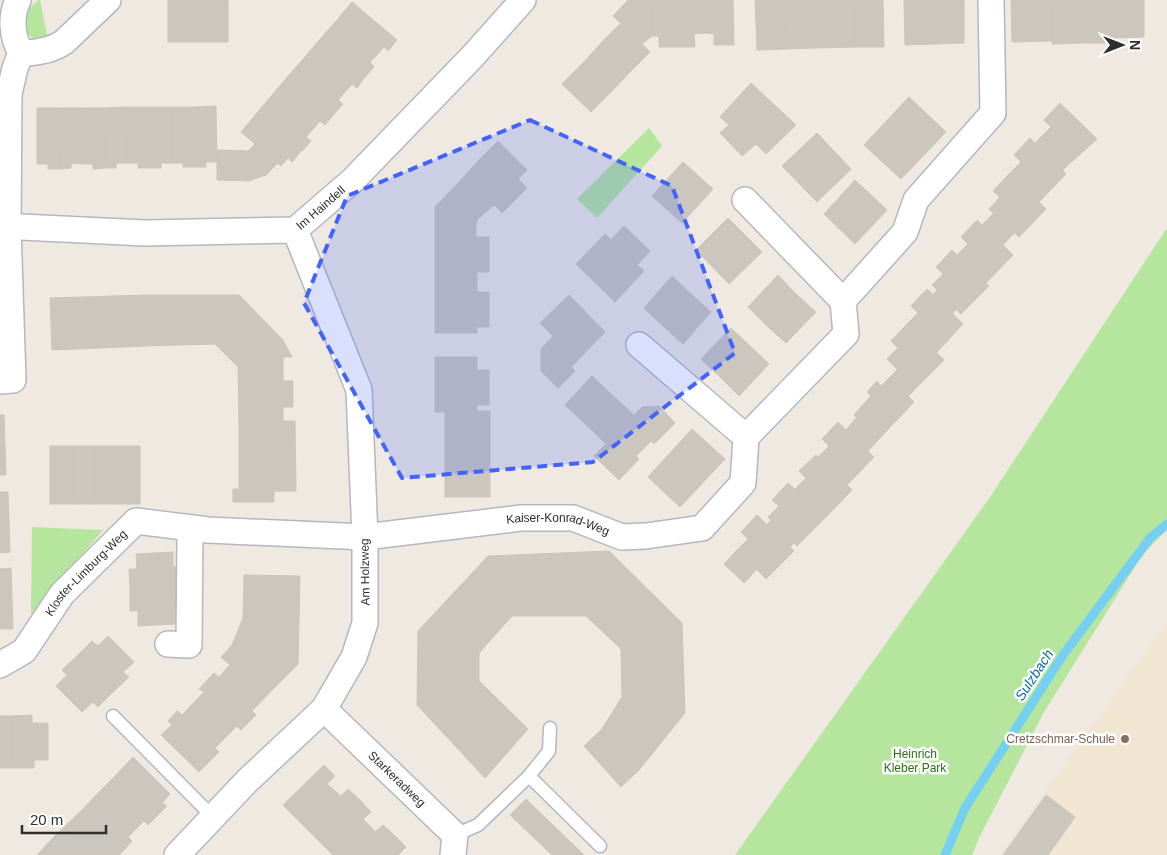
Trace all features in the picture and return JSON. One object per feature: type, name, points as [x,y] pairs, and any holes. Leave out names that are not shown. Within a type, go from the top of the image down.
[{"type":"street","points":[[18,0],[14,8],[13,19],[16,45],[21,53]]},
{"type":"street","points":[[21,53],[43,51],[64,42],[108,0]]},
{"type":"street","name":"Im Haindell","points":[[4,227],[145,233],[295,230],[353,180],[472,57],[523,0]]},
{"type":"street","points":[[843,301],[905,232],[916,200],[993,113],[991,0]]},
{"type":"street","points":[[0,381],[13,380],[4,227],[9,94],[15,68],[21,53]]},
{"type":"street","points":[[639,345],[746,436],[846,334],[843,301],[745,200]]},
{"type":"street","name":"Am Holzweg","points":[[177,855],[247,781],[324,709],[354,657],[366,623],[359,390],[295,230]]},
{"type":"street","name":"Kaiser-Konrad-Weg","points":[[364,537],[521,518],[573,518],[622,537],[646,536],[702,528],[743,483],[746,436]]},
{"type":"street","name":"Kloster-Limburg-Weg","points":[[0,665],[24,651],[62,594],[136,521],[218,531],[364,537]]},
{"type":"street","points":[[168,644],[189,644],[190,528]]},
{"type":"street","name":"Starkeradweg","points":[[324,709],[454,845]]},
{"type":"lane","points":[[113,716],[213,817]]},
{"type":"lane","points":[[454,845],[478,825],[529,776],[549,751],[550,728]]},
{"type":"lane","points":[[529,776],[600,846]]},
{"type":"highlighted area","points":[[530,120],[672,186],[735,353],[593,462],[402,478],[304,303],[347,196]]},
{"type":"shaded area","name":"Cretzschmar-Schule","points":[[1167,622],[1167,855],[1000,855]]},
{"type":"green space","points":[[39,0],[48,40],[35,39],[25,27],[27,11]]},
{"type":"green space","points":[[649,128],[662,146],[597,218],[577,199]]},
{"type":"green space","name":"Heinrich Kleber Park","points":[[1167,228],[1167,530],[1143,554],[1044,712],[972,855],[735,855],[988,500]]},
{"type":"green space","points":[[32,527],[103,530],[31,614]]},
{"type":"building","points":[[168,0],[228,0],[228,42],[168,42]]},
{"type":"building","points":[[628,0],[652,0],[652,36],[642,44],[613,16]]},
{"type":"building","points":[[652,0],[678,0],[679,47],[659,47],[659,36],[652,36]]},
{"type":"building","points":[[678,0],[707,0],[707,33],[694,34],[695,47],[679,47]]},
{"type":"building","points":[[707,0],[733,0],[734,45],[714,45],[714,34],[707,33]]},
{"type":"building","points":[[755,0],[784,0],[786,49],[757,50]]},
{"type":"building","points":[[784,0],[813,0],[814,48],[786,49]]},
{"type":"building","points":[[813,0],[855,0],[855,47],[814,48]]},
{"type":"building","points":[[855,0],[883,0],[884,47],[855,47]]},
{"type":"building","points":[[904,0],[933,0],[934,44],[905,45]]},
{"type":"building","points":[[933,0],[964,0],[964,43],[934,44]]},
{"type":"building","points":[[1011,0],[1052,0],[1052,41],[1012,42]]},
{"type":"building","points":[[1052,0],[1084,0],[1085,43],[1052,44]]},
{"type":"building","points":[[1084,0],[1115,0],[1116,43],[1085,43]]},
{"type":"building","points":[[1115,0],[1144,0],[1144,37],[1116,38]]},
{"type":"building","points":[[352,2],[397,40],[388,51],[384,47],[377,55],[337,20]]},
{"type":"building","points":[[337,20],[377,55],[370,62],[374,67],[365,77],[321,38]]},
{"type":"building","points":[[621,23],[650,52],[630,72],[601,43]]},
{"type":"building","points":[[321,38],[365,77],[357,88],[352,84],[345,92],[305,57]]},
{"type":"building","points":[[601,43],[630,72],[611,92],[582,64]]},
{"type":"building","points":[[305,57],[345,92],[338,100],[343,104],[334,114],[289,75]]},
{"type":"building","points":[[582,64],[611,92],[591,112],[562,84]]},
{"type":"building","points":[[289,75],[334,114],[325,125],[320,121],[313,129],[273,94]]},
{"type":"building","points":[[751,83],[796,125],[766,154],[756,144],[742,156],[720,133],[729,125],[720,117]]},
{"type":"building","points":[[273,94],[313,129],[306,137],[311,141],[302,151],[257,113]]},
{"type":"building","points":[[909,97],[946,132],[901,179],[864,145]]},
{"type":"building","points":[[1060,103],[1097,139],[1068,165],[1040,138],[1051,127],[1044,120]]},
{"type":"building","points":[[216,106],[217,162],[206,162],[206,167],[195,167],[194,107]]},
{"type":"building","points":[[126,107],[149,107],[150,168],[138,168],[138,163],[127,163]]},
{"type":"building","points":[[126,107],[127,163],[116,163],[116,168],[105,168],[104,108]]},
{"type":"building","points":[[149,107],[172,107],[172,163],[161,163],[161,168],[150,168]]},
{"type":"building","points":[[172,107],[194,107],[195,167],[183,167],[183,163],[172,163]]},
{"type":"building","points":[[37,108],[59,108],[60,169],[48,169],[48,164],[37,164]]},
{"type":"building","points":[[59,108],[82,108],[82,164],[71,163],[71,168],[60,169]]},
{"type":"building","points":[[82,108],[104,108],[105,168],[93,169],[93,164],[82,164]]},
{"type":"building","points":[[257,113],[301,151],[292,162],[288,158],[281,166],[241,132]]},
{"type":"building","points":[[817,133],[851,169],[817,202],[782,166]]},
{"type":"building","points":[[1030,138],[1066,174],[1039,202],[1010,173],[1021,162],[1014,155]]},
{"type":"building","points":[[1040,138],[1068,165],[1062,171],[1035,144]]},
{"type":"building","points":[[498,141],[527,170],[518,179],[527,188],[516,199],[478,161]]},
{"type":"building","points":[[255,144],[278,163],[266,175],[249,181],[217,180],[217,150],[248,151]]},
{"type":"building","points":[[478,161],[516,199],[502,213],[494,205],[489,209],[460,181]]},
{"type":"building","points":[[683,162],[713,189],[682,223],[652,196]]},
{"type":"building","points":[[1010,173],[1046,209],[1019,237],[989,209],[1000,197],[993,191]]},
{"type":"building","points":[[855,180],[887,210],[855,244],[824,214]]},
{"type":"building","points":[[460,181],[489,209],[477,220],[476,224],[435,224],[435,207]]},
{"type":"building","points":[[994,213],[1014,233],[1003,245],[982,225]]},
{"type":"building","points":[[728,218],[762,252],[729,284],[696,250]]},
{"type":"building","points":[[977,220],[1013,255],[986,283],[957,255],[968,244],[961,237]]},
{"type":"building","points":[[435,224],[476,224],[476,237],[489,237],[489,253],[435,253]]},
{"type":"building","points":[[624,226],[650,251],[637,265],[644,271],[615,302],[576,264],[605,234],[611,240]]},
{"type":"building","points":[[952,250],[989,286],[961,314],[932,285],[943,274],[936,267]]},
{"type":"building","points":[[435,253],[489,253],[489,272],[477,272],[477,279],[435,279]]},
{"type":"building","points":[[778,275],[796,294],[766,325],[748,307]]},
{"type":"building","points":[[672,276],[692,295],[663,326],[644,308]]},
{"type":"building","points":[[435,279],[477,279],[477,292],[489,292],[489,308],[435,307]]},
{"type":"building","points":[[927,289],[963,324],[937,352],[907,324],[918,313],[911,306]]},
{"type":"building","points":[[937,290],[957,309],[952,314],[933,295]]},
{"type":"building","points":[[796,294],[816,312],[786,343],[766,325]]},
{"type":"building","points":[[146,295],[146,346],[52,350],[50,298]]},
{"type":"building","points":[[146,295],[239,295],[215,344],[146,346]]},
{"type":"building","points":[[239,295],[283,340],[238,367],[215,344]]},
{"type":"building","points":[[569,295],[605,332],[571,367],[575,371],[558,388],[541,371],[541,349],[553,336],[540,323]]},
{"type":"building","points":[[692,295],[711,312],[683,344],[663,326]]},
{"type":"building","points":[[435,307],[489,308],[489,327],[477,327],[477,333],[435,333]]},
{"type":"building","points":[[907,324],[944,360],[916,388],[887,359],[898,348],[891,341]]},
{"type":"building","points":[[731,328],[750,346],[720,377],[701,359]]},
{"type":"building","points":[[283,340],[292,357],[283,357],[283,381],[293,381],[293,407],[283,407],[283,421],[239,422],[238,367]]},
{"type":"building","points":[[750,346],[769,364],[739,396],[720,377]]},
{"type":"building","points":[[435,357],[477,357],[477,370],[489,370],[489,385],[435,386]]},
{"type":"building","points":[[898,369],[916,388],[908,397],[889,378]]},
{"type":"building","points":[[592,376],[624,406],[597,435],[565,405]]},
{"type":"building","points":[[889,378],[914,402],[879,439],[854,415],[871,396],[867,392],[877,381],[881,386]]},
{"type":"building","points":[[489,385],[489,405],[477,405],[477,412],[435,412],[435,386]]},
{"type":"building","points":[[624,406],[634,415],[642,407],[659,406],[675,423],[654,444],[651,441],[636,456],[639,459],[619,480],[594,456],[606,444],[597,435]]},
{"type":"building","points":[[445,411],[490,411],[490,440],[445,440]]},
{"type":"building","points":[[0,415],[4,415],[5,445],[0,445]]},
{"type":"building","points":[[856,418],[879,439],[868,451],[846,430]]},
{"type":"building","points":[[295,421],[296,491],[274,491],[274,502],[233,502],[233,489],[239,489],[239,422]]},
{"type":"building","points":[[838,422],[874,457],[847,485],[818,457],[829,446],[822,439]]},
{"type":"building","points":[[692,429],[725,459],[680,507],[648,477]]},
{"type":"building","points":[[445,440],[490,440],[490,469],[445,469]]},
{"type":"building","points":[[0,445],[5,445],[6,475],[0,475]]},
{"type":"building","points":[[50,446],[73,446],[73,504],[50,504]]},
{"type":"building","points":[[73,446],[95,446],[95,504],[73,504]]},
{"type":"building","points":[[95,446],[118,446],[118,504],[95,504]]},
{"type":"building","points":[[118,446],[140,446],[140,504],[118,504]]},
{"type":"building","points":[[816,455],[852,490],[825,518],[795,489],[806,478],[799,471]]},
{"type":"building","points":[[445,469],[490,469],[490,497],[445,497]]},
{"type":"building","points":[[788,483],[825,518],[797,546],[768,517],[779,506],[772,500]]},
{"type":"building","points":[[0,492],[8,492],[9,522],[0,522]]},
{"type":"building","points":[[757,515],[794,551],[766,579],[737,550],[748,539],[741,532]]},
{"type":"building","points":[[771,520],[794,543],[790,547],[767,525]]},
{"type":"building","points":[[0,522],[9,522],[10,552],[0,553]]},
{"type":"building","points":[[737,550],[757,569],[744,583],[724,564]]},
{"type":"building","points":[[609,551],[586,616],[512,616],[488,556]]},
{"type":"building","points":[[609,551],[682,623],[621,649],[586,616]]},
{"type":"building","points":[[173,552],[173,567],[181,566],[181,588],[130,589],[129,569],[137,569],[136,554]]},
{"type":"building","points":[[488,556],[512,616],[479,653],[418,631]]},
{"type":"building","points":[[11,568],[12,598],[0,599],[0,569]]},
{"type":"building","points":[[244,575],[300,576],[299,619],[243,618]]},
{"type":"building","points":[[181,588],[182,610],[175,610],[175,624],[138,626],[138,611],[130,611],[130,589]]},
{"type":"building","points":[[12,598],[13,629],[0,629],[0,599]]},
{"type":"building","points":[[243,618],[299,619],[298,664],[273,689],[232,645]]},
{"type":"building","points":[[682,623],[685,713],[622,697],[621,649]]},
{"type":"building","points":[[418,631],[479,653],[479,681],[417,705]]},
{"type":"building","points":[[108,636],[134,662],[123,672],[129,677],[113,692],[78,655],[92,641],[98,646]]},
{"type":"building","points":[[232,645],[273,689],[252,711],[256,715],[241,730],[237,726],[215,748],[219,752],[199,772],[161,735],[172,725],[168,721],[177,711],[182,715],[204,692],[199,689],[214,673],[219,677],[230,665],[221,657]]},
{"type":"building","points":[[78,655],[113,692],[98,707],[93,702],[82,712],[56,686],[67,675],[62,670]]},
{"type":"building","points":[[479,681],[528,729],[485,778],[417,705]]},
{"type":"building","points":[[622,697],[685,713],[639,770],[602,729]]},
{"type":"building","points":[[32,715],[32,723],[48,723],[48,760],[34,760],[34,768],[12,768],[12,716]]},
{"type":"building","points":[[0,716],[12,716],[12,768],[0,768]]},
{"type":"building","points":[[602,729],[639,770],[621,787],[584,746]]},
{"type":"building","points":[[133,757],[170,794],[162,803],[167,806],[157,816],[116,775]]},
{"type":"building","points":[[324,765],[335,776],[327,784],[334,790],[300,822],[283,805]]},
{"type":"building","points":[[116,775],[157,816],[148,825],[144,821],[136,829],[99,792]]},
{"type":"building","points":[[348,789],[360,800],[318,840],[300,822],[334,790],[341,796]]},
{"type":"building","points":[[99,792],[136,829],[128,837],[132,841],[123,851],[82,810]]},
{"type":"building","points":[[1046,795],[1075,817],[1048,855],[1003,855]]},
{"type":"building","points":[[526,799],[584,855],[552,855],[510,815]]},
{"type":"building","points":[[360,800],[371,812],[363,819],[372,828],[344,855],[333,855],[318,840]]},
{"type":"building","points":[[82,810],[123,851],[119,855],[92,855],[64,827]]},
{"type":"building","points":[[383,825],[395,836],[377,855],[344,855],[372,828],[375,832]]},
{"type":"building","points":[[64,827],[92,855],[58,855],[47,844]]},
{"type":"building","points":[[395,836],[406,847],[398,855],[377,855]]},
{"type":"building","points":[[47,844],[58,855],[37,855]]},
{"type":"waterway","name":"Sulzbach","points":[[945,855],[965,808],[1063,655],[1150,538],[1167,524]]},
{"type":"place","name":"Cretzschmar-Schule","points":[[1125,739]]}]
